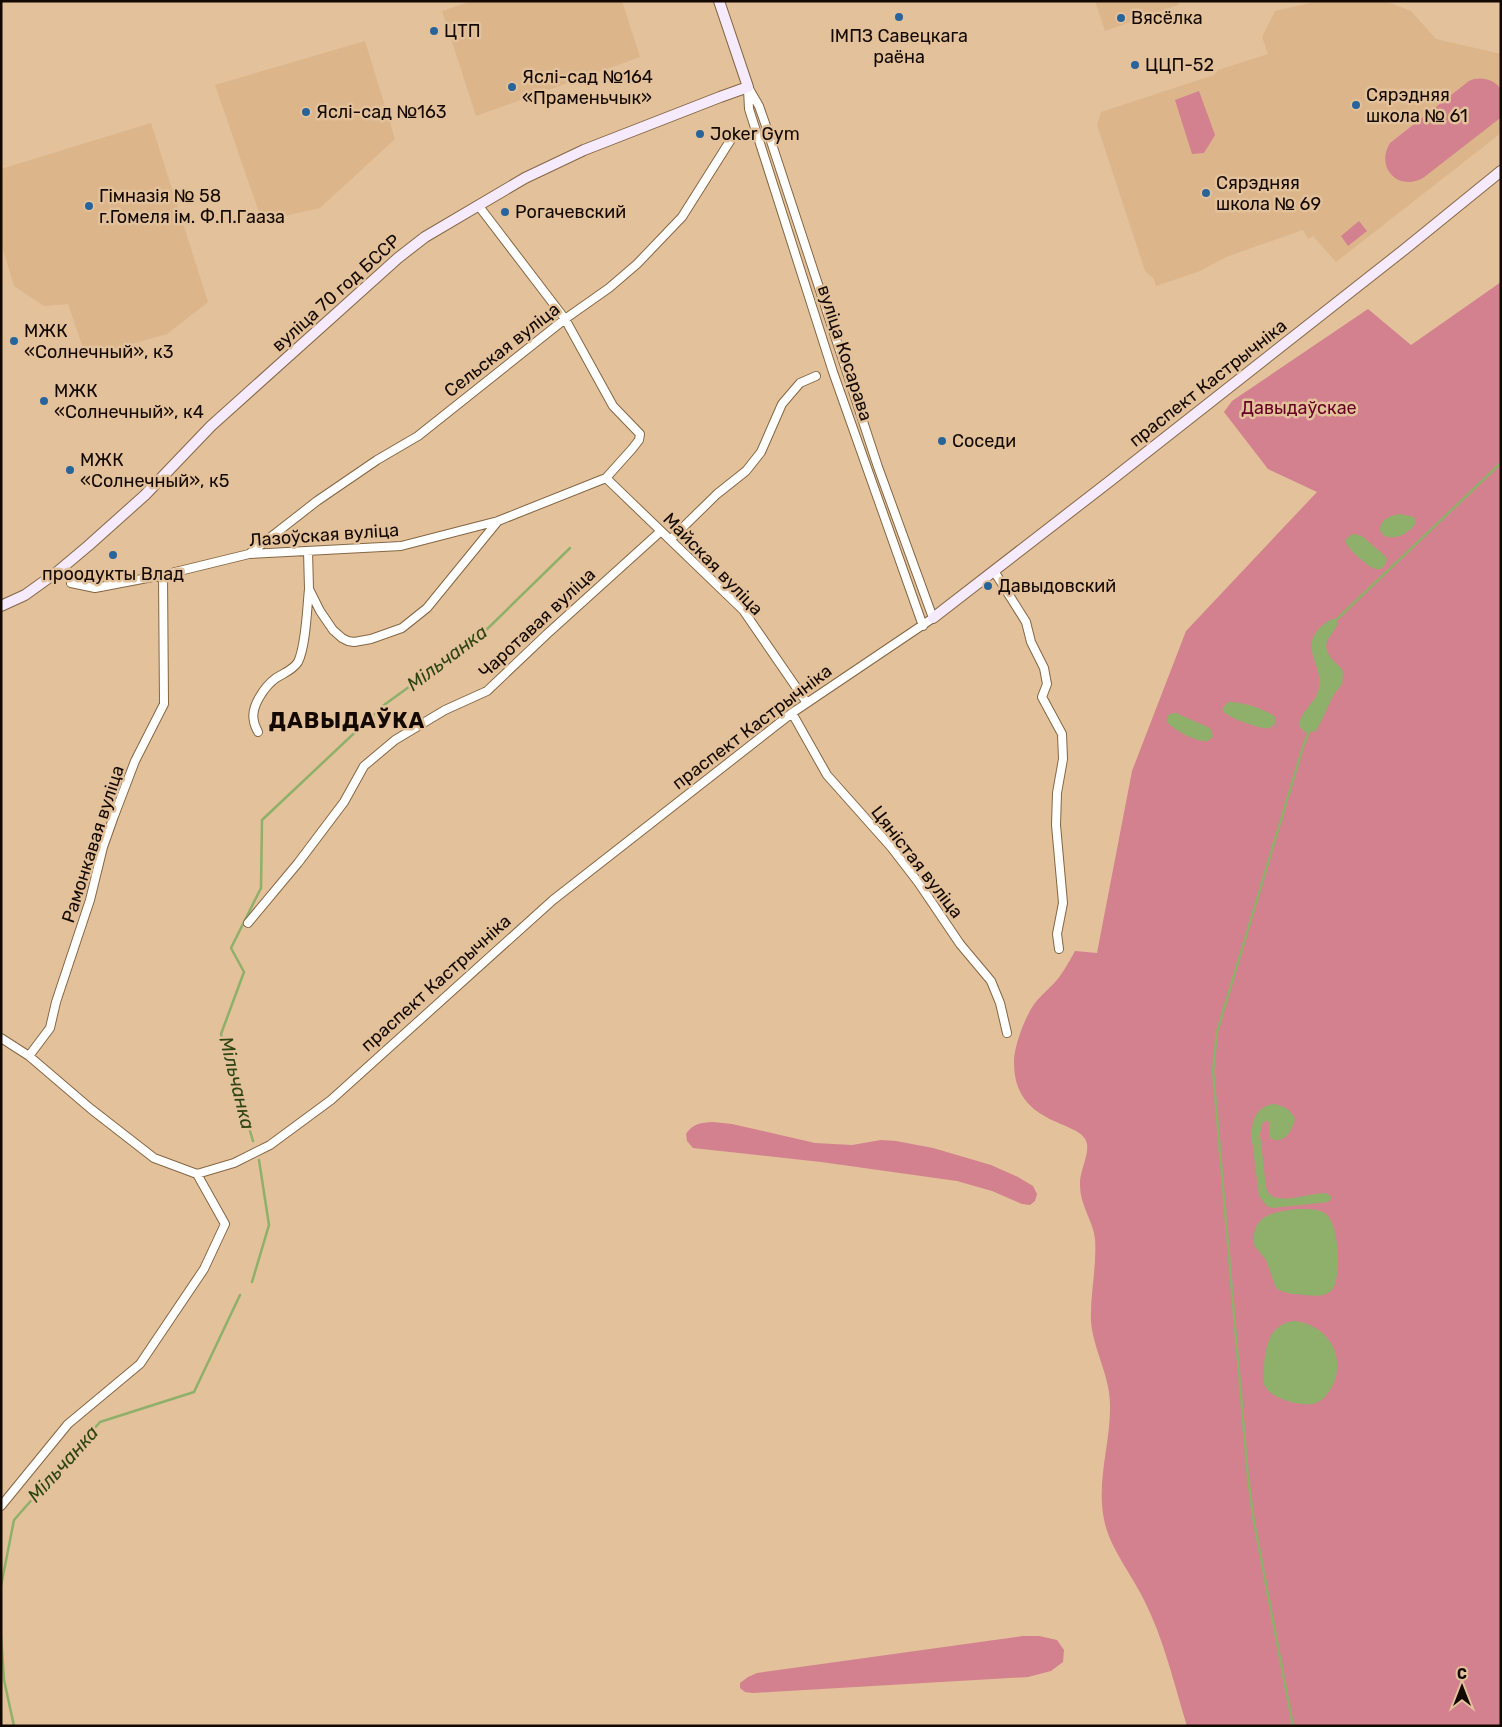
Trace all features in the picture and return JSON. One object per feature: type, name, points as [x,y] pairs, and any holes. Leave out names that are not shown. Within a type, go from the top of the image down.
[{"type":"street","name":"вуліца Косарава","points":[[719,1],[748,87],[759,106],[766,126],[875,458],[934,618]]},
{"type":"street","name":"вуліца Косарава","points":[[748,87],[749,109],[833,372],[923,626]]},
{"type":"street","name":"вуліца 70 год БССР","points":[[1,606],[25,595],[88,546],[145,495],[211,426],[398,258],[425,237],[514,183],[584,150],[748,87]]},
{"type":"street","name":"Сельская вуліца","points":[[249,554],[317,501],[377,460],[418,436],[637,264],[682,217],[735,133]]},
{"type":"street","name":"праспект Кастрычніка","points":[[197,1174],[234,1163],[270,1145],[330,1100],[553,900],[792,713],[934,618],[1405,249],[1501,171]]},
{"type":"street","points":[[478,205],[565,319]]},
{"type":"street","name":"Лазоўская вуліца","points":[[72,583],[96,588],[163,575],[249,554],[401,546],[498,521],[606,478],[639,440],[640,434],[613,406],[565,319]]},
{"type":"street","points":[[671,540],[717,494],[746,471],[761,452],[782,404],[800,383],[816,376]]},
{"type":"street","name":"Майская вуліца","points":[[606,478],[743,610],[806,703]]},
{"type":"street","points":[[309,589],[320,611],[333,630],[342,638],[354,642],[371,639],[402,628],[427,608],[498,521]]},
{"type":"street","name":"Чаротавая вуліца","points":[[248,923],[298,863],[338,810],[364,766],[395,740],[445,710],[487,690],[660,531]]},
{"type":"street","points":[[258,732],[253,720],[254,708],[260,697],[274,679],[294,668],[298,661],[304,636],[309,589],[308,551]]},
{"type":"street","points":[[994,571],[1026,622],[1031,642],[1044,668],[1047,684],[1042,697],[1062,734],[1063,759],[1057,793],[1056,826],[1063,903],[1057,934],[1059,949]]},
{"type":"street","name":"Рамонкавая вуліца","points":[[29,1056],[50,1028],[56,1002],[90,900],[103,847],[135,761],[164,704],[163,575]]},
{"type":"street","name":"Цяністая вуліца","points":[[792,713],[827,775],[896,854],[918,882],[960,944],[991,981],[1000,1003],[1007,1033]]},
{"type":"street","points":[[1,1038],[29,1056],[91,1110],[154,1158],[197,1174],[225,1224],[204,1269],[140,1364],[68,1424],[1,1506]]},
{"type":"shaded area","name":"Яслі-сад №164 «Праменьчык»","points":[[472,1],[622,1],[640,57],[476,116],[442,11]]},
{"type":"shaded area","name":"Вясёлка","points":[[1095,1],[1181,1],[1178,5],[1105,31]]},
{"type":"shaded area","name":"Сярэдняя школа № 61","points":[[1319,1],[1385,1],[1411,11],[1436,39],[1501,54],[1501,133],[1336,262],[1313,236],[1308,239],[1303,230],[1226,257],[1200,271],[1156,286],[1154,279],[1145,271],[1097,125],[1101,112],[1214,75],[1218,70],[1268,54],[1262,37],[1275,11]]},
{"type":"shaded area","name":"Яслі-сад №163","points":[[365,41],[395,139],[320,208],[262,221],[215,85]]},
{"type":"shaded area","name":"Гімназія № 58 г.Гомеля ім. Ф.П.Гааза","points":[[151,123],[208,302],[167,334],[86,357],[68,304],[44,306],[14,286],[1,243],[1,169]]},
{"type":"shaded area","points":[[1400,514],[1414,517],[1416,523],[1398,537],[1384,536],[1380,531],[1380,527],[1384,521],[1389,517]]},
{"type":"shaded area","points":[[1353,534],[1362,536],[1384,555],[1387,559],[1384,567],[1379,569],[1373,568],[1354,553],[1345,541]]},
{"type":"shaded area","points":[[1335,619],[1338,624],[1327,641],[1326,647],[1330,657],[1343,672],[1342,684],[1333,696],[1316,731],[1307,733],[1302,729],[1300,721],[1316,697],[1319,687],[1318,672],[1312,652],[1313,638],[1320,627]]},
{"type":"shaded area","points":[[1228,702],[1260,708],[1275,717],[1275,724],[1270,728],[1265,728],[1236,719],[1223,711]]},
{"type":"shaded area","points":[[1172,713],[1210,728],[1213,736],[1211,739],[1206,741],[1194,739],[1173,727],[1167,719]]},
{"type":"shaded area","points":[[1276,1104],[1288,1109],[1295,1118],[1290,1132],[1280,1140],[1270,1138],[1269,1122],[1265,1121],[1262,1124],[1260,1134],[1266,1187],[1269,1194],[1282,1199],[1325,1193],[1331,1196],[1328,1202],[1273,1208],[1267,1206],[1259,1196],[1251,1132],[1255,1116],[1258,1112],[1265,1107]]},
{"type":"shaded area","points":[[1297,1209],[1312,1209],[1323,1212],[1330,1220],[1334,1229],[1338,1252],[1337,1275],[1335,1285],[1331,1291],[1322,1295],[1294,1294],[1276,1288],[1266,1260],[1254,1245],[1256,1227],[1260,1221],[1272,1214]]},
{"type":"shaded area","points":[[1293,1321],[1306,1323],[1326,1336],[1333,1346],[1337,1357],[1335,1381],[1325,1397],[1313,1404],[1294,1403],[1273,1395],[1268,1391],[1264,1382],[1266,1352],[1270,1338],[1278,1327]]},
{"type":"green space","points":[[1482,78],[1489,80],[1501,89],[1501,116],[1499,119],[1423,178],[1414,182],[1405,182],[1392,175],[1385,161],[1390,143],[1474,79]]},
{"type":"green space","points":[[1199,91],[1215,135],[1204,153],[1192,154],[1175,100]]},
{"type":"green space","points":[[1359,221],[1367,231],[1348,246],[1341,236]]},
{"type":"green space","name":"Давыдаўскае","points":[[1501,282],[1501,1726],[1187,1726],[1157,1630],[1139,1591],[1112,1544],[1102,1509],[1102,1479],[1110,1419],[1110,1404],[1107,1383],[1092,1331],[1091,1321],[1095,1239],[1082,1200],[1080,1186],[1087,1154],[1087,1144],[1083,1136],[1036,1111],[1025,1099],[1017,1083],[1014,1061],[1016,1049],[1031,1009],[1038,999],[1059,978],[1075,951],[1097,953],[1132,771],[1186,631],[1317,492],[1268,469],[1224,412],[1232,401],[1368,309],[1411,345]]},
{"type":"green space","points":[[713,1122],[732,1124],[815,1143],[852,1145],[881,1140],[933,1148],[991,1165],[1033,1186],[1037,1194],[1035,1201],[1030,1205],[1022,1204],[992,1191],[957,1181],[821,1162],[693,1148],[687,1141],[686,1134],[689,1130],[698,1124]]},
{"type":"green space","points":[[1023,1636],[1039,1636],[1057,1640],[1064,1650],[1063,1662],[1051,1671],[1028,1677],[753,1693],[745,1692],[740,1688],[740,1683],[757,1673]]},
{"type":"waterway","points":[[1335,621],[1501,463]]},
{"type":"waterway","name":"Мільчанка","points":[[253,1141],[221,1034],[244,972],[231,948],[261,888],[262,820],[384,705],[482,634],[570,548]]},
{"type":"waterway","points":[[1293,1726],[1253,1516],[1248,1477],[1213,1071],[1217,1032],[1309,732]]},
{"type":"waterway","name":"Мільчанка","points":[[252,1282],[269,1225],[259,1160]]},
{"type":"waterway","name":"Мільчанка","points":[[1,1586],[14,1520],[100,1422],[194,1392],[240,1295]]},
{"type":"waterway","name":"Мільчанка","points":[[1,1635],[4,1680],[14,1726]]},
{"type":"place","name":"ІМПЗ Савецкага раёна","points":[[899,17]]},
{"type":"place","name":"Вясёлка","points":[[1121,18]]},
{"type":"place","name":"ЦТП","points":[[434,31]]},
{"type":"place","name":"ЦЦП-52","points":[[1135,65]]},
{"type":"place","name":"Яслі-сад №164 «Праменьчык»","points":[[512,87]]},
{"type":"place","name":"Сярэдняя школа № 61","points":[[1356,105]]},
{"type":"place","name":"Яслі-сад №163","points":[[306,112]]},
{"type":"place","name":"Joker Gym","points":[[700,134]]},
{"type":"place","name":"Сярэдняя школа № 69","points":[[1206,193]]},
{"type":"place","name":"Гімназія № 58 г.Гомеля ім. Ф.П.Гааза","points":[[89,206]]},
{"type":"place","name":"Рогачевский","points":[[505,212]]},
{"type":"place","name":"МЖК «Солнечный», к3","points":[[14,341]]},
{"type":"place","name":"МЖК «Солнечный», к4","points":[[44,401]]},
{"type":"place","name":"Соседи","points":[[942,441]]},
{"type":"place","name":"МЖК «Солнечный», к5","points":[[70,470]]},
{"type":"place","name":"проодукты Влад","points":[[113,555]]},
{"type":"place","name":"Давыдовский","points":[[988,586]]},
{"type":"district","name":"ДАВЫДАЎКА","points":[[347,720]]}]
